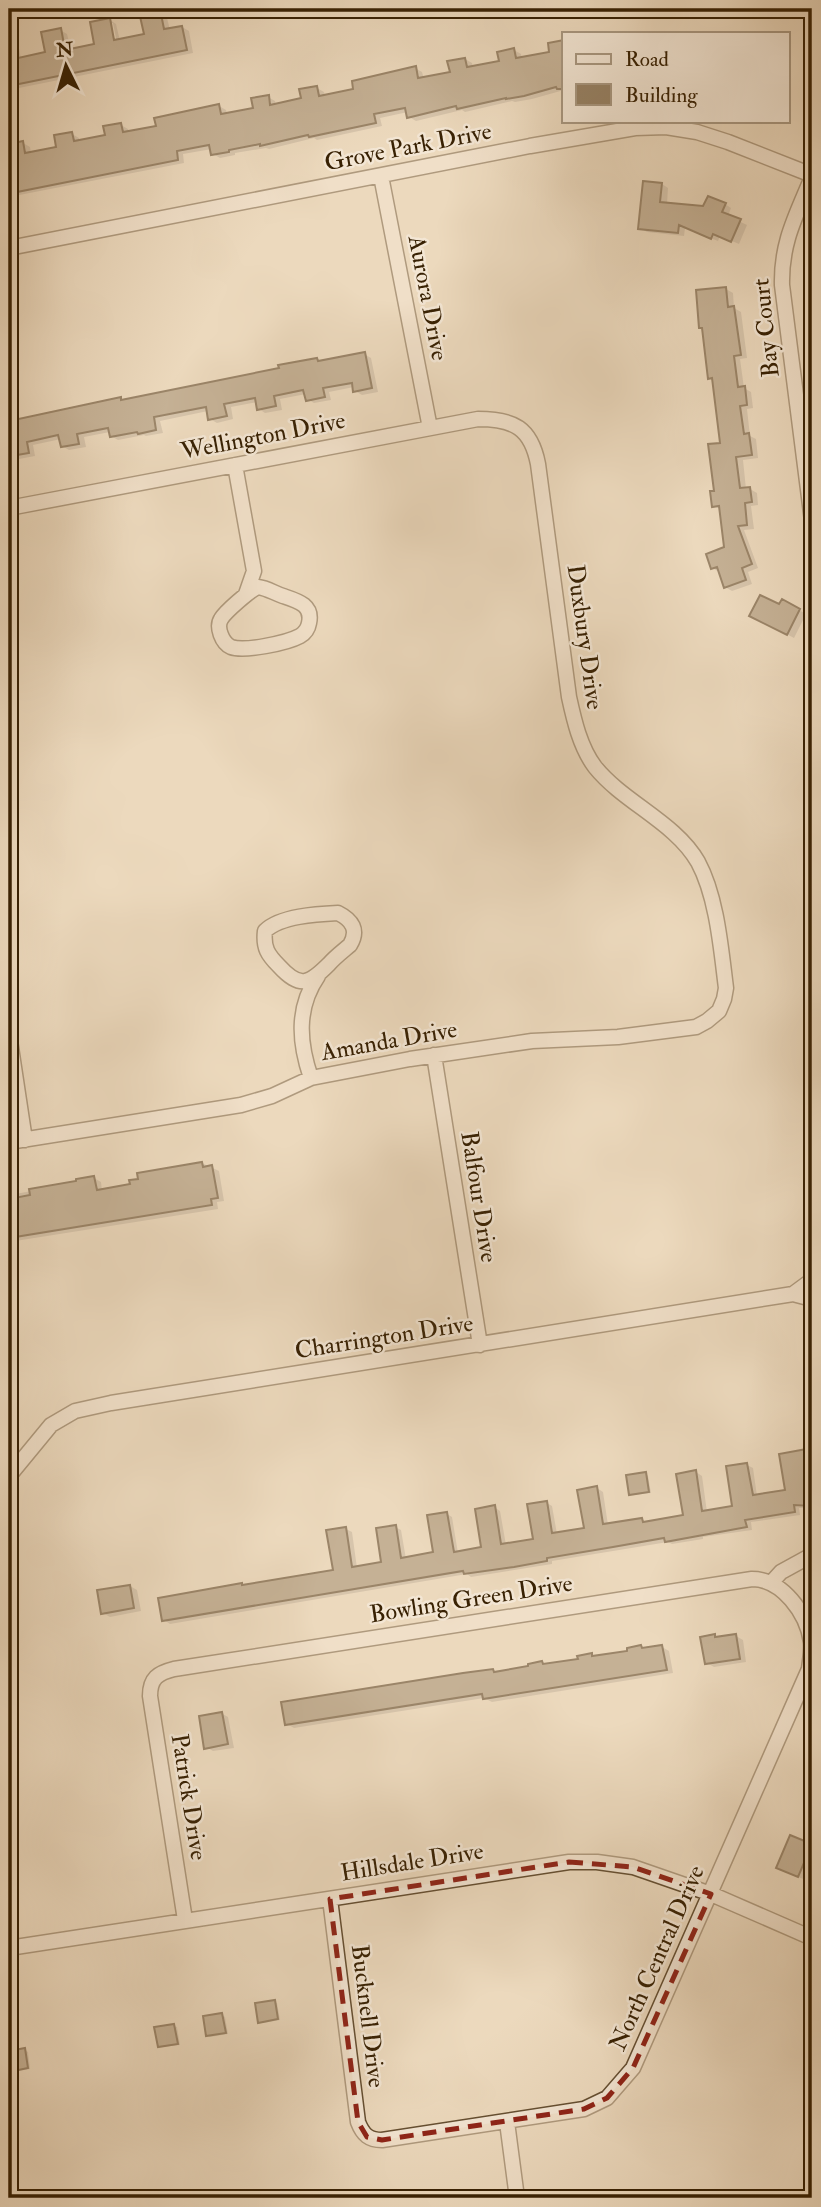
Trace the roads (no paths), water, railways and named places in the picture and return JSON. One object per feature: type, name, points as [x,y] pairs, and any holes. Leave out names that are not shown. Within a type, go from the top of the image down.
[{"type":"street","name":"Grove Park Drive","points":[[9,247],[612,131],[666,127],[712,136],[812,176]]},
{"type":"street","name":"Aurora Drive","points":[[381,176],[430,428]]},
{"type":"street","name":"Bay Court","points":[[812,176],[789,235],[782,265],[782,285],[812,521]]},
{"type":"street","name":"Wellington Drive","points":[[9,508],[478,419],[497,419],[512,423],[523,430]]},
{"type":"street","name":"Duxbury Drive","points":[[523,430],[531,440],[538,464],[569,696],[577,731],[594,766],[685,844],[697,861],[707,882],[722,958],[726,988],[719,1011]]},
{"type":"street","points":[[234,465],[254,571],[246,594]]},
{"type":"street","points":[[254,571],[274,592]]},
{"type":"street","points":[[258,587],[274,592],[301,602],[308,609],[309,622],[304,633],[281,642],[246,648],[232,647],[225,643],[219,628],[221,619],[246,594],[258,587]]},
{"type":"street","points":[[306,1000],[268,955],[265,948],[265,931],[272,924],[315,914],[338,914],[349,918],[353,925],[353,940],[310,988],[302,1014],[303,1055],[311,1078]]},
{"type":"street","points":[[287,975],[305,982],[320,974]]},
{"type":"street","name":"Amanda Drive","points":[[9,1142],[241,1105],[272,1096],[311,1078],[434,1055],[532,1041],[680,1031],[696,1027],[719,1011]]},
{"type":"street","points":[[9,1034],[26,1140]]},
{"type":"street","name":"Balfour Drive","points":[[434,1055],[480,1345]]},
{"type":"street","name":"Charrington Drive","points":[[793,1294],[812,1280]]},
{"type":"street","name":"Charrington Drive","points":[[9,1476],[51,1425],[75,1411],[111,1403],[793,1294],[812,1300]]},
{"type":"street","points":[[771,1583],[781,1572],[812,1555]]},
{"type":"street","name":"Bowling Green Drive","points":[[152,1681],[158,1675],[174,1668],[751,1579],[763,1579],[771,1583]]},
{"type":"street","name":"North Central Drive","points":[[367,2137],[383,2140],[584,2109],[607,2098],[633,2068],[809,1669],[811,1631],[793,1603],[771,1583]]},
{"type":"street","name":"Patrick Drive","points":[[152,1681],[150,1696],[185,1920]]},
{"type":"street","name":"Hillsdale Drive","points":[[9,1948],[569,1862],[597,1862],[633,1867],[711,1894],[812,1938]]},
{"type":"street","name":"Bucknell Drive","points":[[330,1899],[358,2122],[367,2137]]},
{"type":"street","points":[[507,2122],[517,2198]]}]
